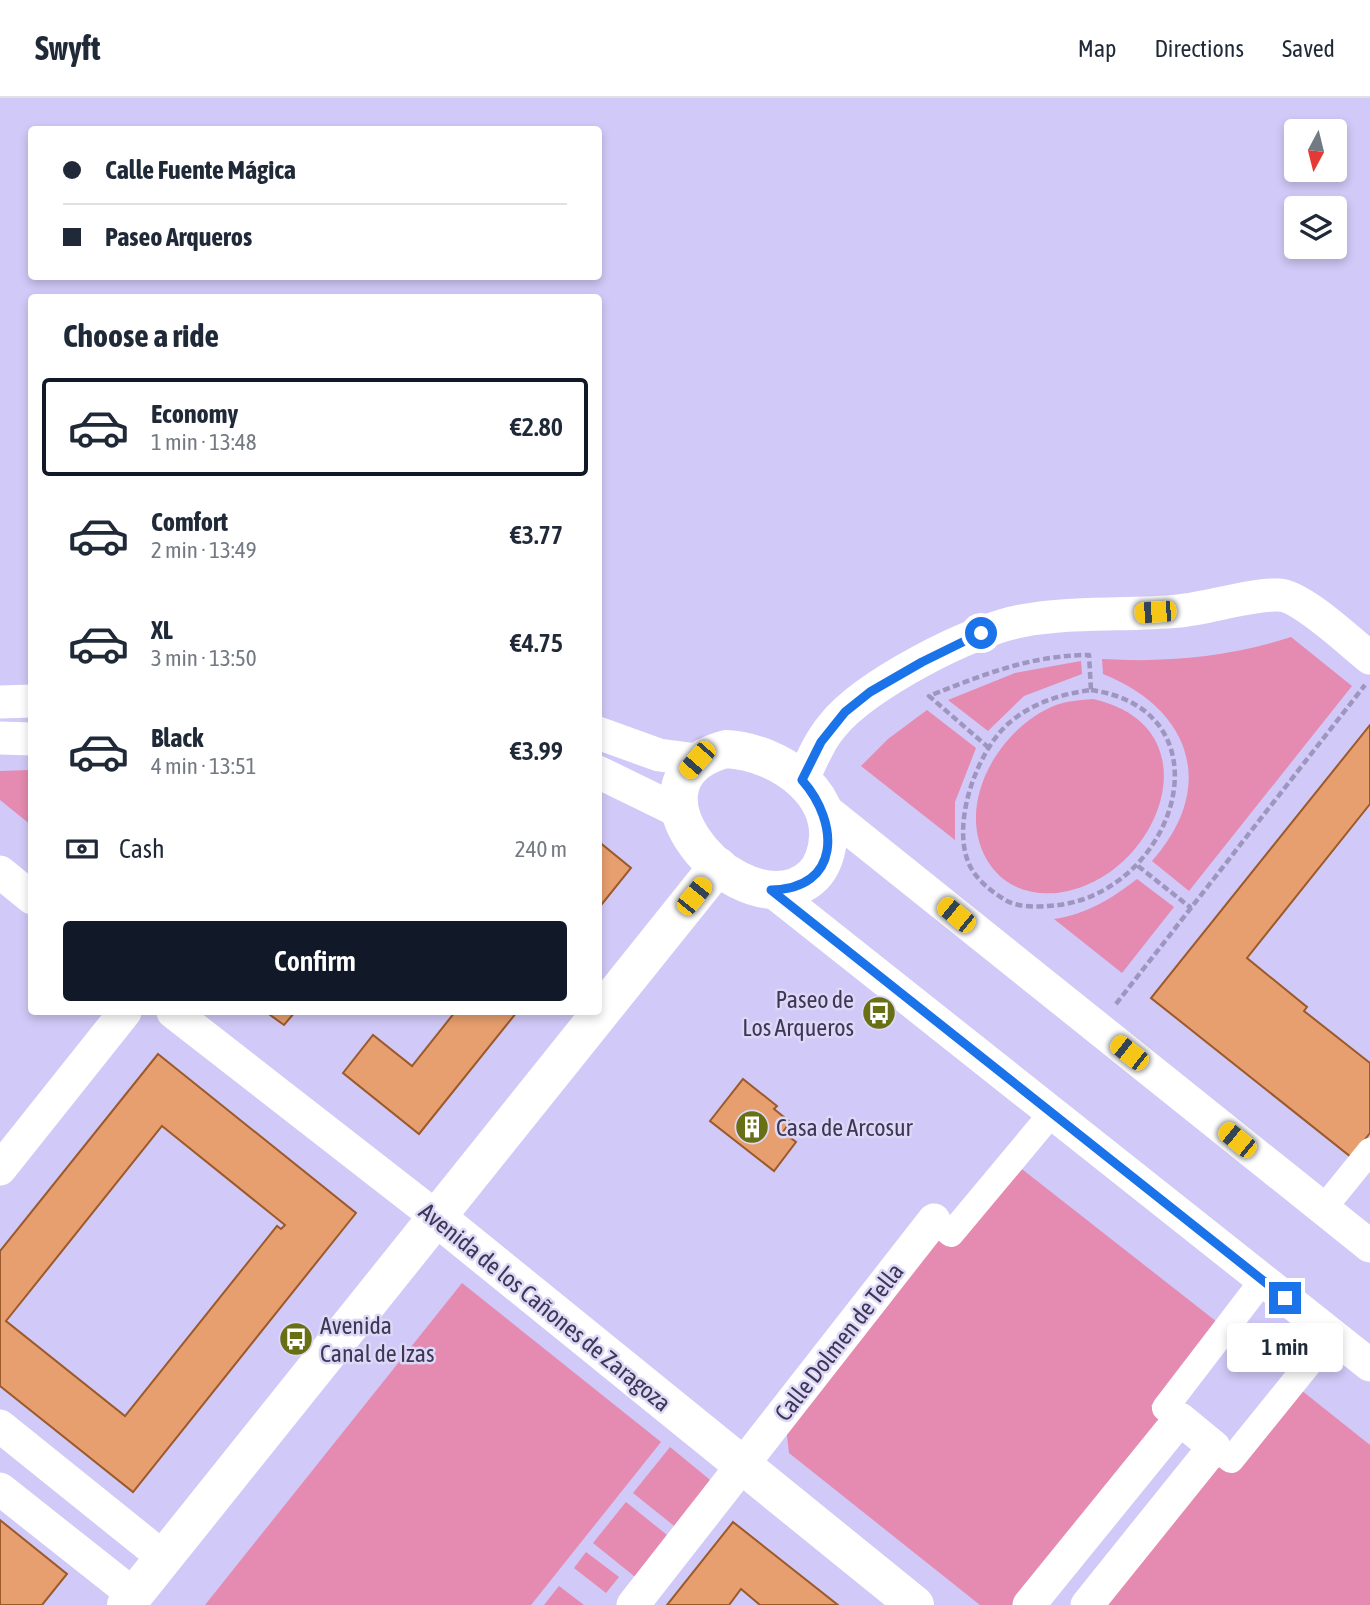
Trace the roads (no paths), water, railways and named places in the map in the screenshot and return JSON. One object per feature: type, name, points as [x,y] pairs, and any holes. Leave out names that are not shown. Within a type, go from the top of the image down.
[{"type":"street","points":[[697,760],[682,782],[678,811],[692,839],[718,866],[745,883],[771,890],[795,887],[816,873],[829,843],[828,824],[813,794],[821,742],[845,712],[870,692],[981,633],[1018,621],[1064,615],[1181,611],[1280,595],[1299,603],[1370,658]]},
{"type":"street","points":[[0,702],[28,701]]},
{"type":"street","points":[[602,734],[659,755],[697,760],[726,749],[745,750],[768,757],[1097,1028],[1370,1246]]},
{"type":"street","points":[[0,738],[28,739]]},
{"type":"street","points":[[602,774],[678,811]]},
{"type":"street","points":[[602,1009],[718,866]]},
{"type":"street","points":[[0,872],[28,895]]},
{"type":"street","points":[[771,890],[1370,1365]]},
{"type":"street","points":[[0,1169],[123,1015]]},
{"type":"street","name":"Avenida de los Cañones de Zaragoza","points":[[177,1015],[435,1216],[742,1468],[915,1605]]},
{"type":"street","points":[[0,1489],[130,1600],[598,1015]]},
{"type":"street","name":"Calle Dolmen de Tella","points":[[633,1605],[934,1220],[951,1234],[1052,1112]]},
{"type":"street","points":[[1323,1209],[1370,1151]]},
{"type":"street","points":[[1263,1280],[1165,1408],[1231,1460],[1332,1335]]},
{"type":"street","points":[[1029,1605],[1180,1419]]},
{"type":"street","points":[[0,1426],[164,1558]]},
{"type":"street","points":[[1087,1605],[1214,1447]]},
{"type":"place","name":"Paseo de Los Arqueros","points":[[879,1013]]},
{"type":"place","name":"Casa de Arcosur","points":[[752,1127]]},
{"type":"place","name":"Avenida Canal de Izas","points":[[296,1339]]}]
